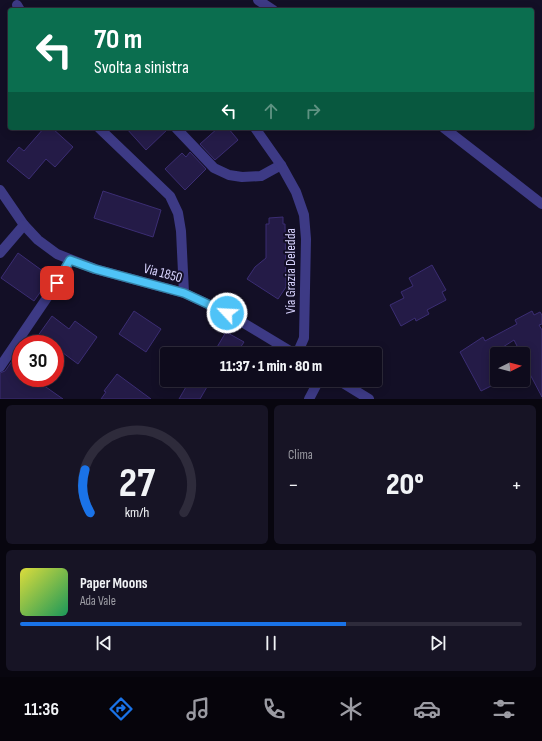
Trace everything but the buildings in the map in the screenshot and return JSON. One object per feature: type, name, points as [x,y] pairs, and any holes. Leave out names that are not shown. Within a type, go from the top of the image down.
[{"type":"street","points":[[258,0],[270,8]]},
{"type":"street","points":[[101,130],[170,196],[178,213],[181,231],[184,293]]},
{"type":"street","points":[[178,130],[214,168],[229,175],[242,177],[261,176],[281,165]]},
{"type":"street","name":"Via Grazia Deledda","points":[[256,130],[281,165],[298,198],[304,215],[306,240],[304,338],[300,347]]},
{"type":"street","points":[[447,130],[542,204]]},
{"type":"street","name":"Via 1850","points":[[0,190],[24,225],[38,240],[57,254],[95,269],[184,293],[227,313],[284,347]]},
{"type":"street","points":[[0,253],[24,225]]},
{"type":"street","points":[[0,367],[57,283],[70,260]]},
{"type":"street","points":[[309,399],[315,387]]},
{"type":"street","points":[[349,387],[369,399]]},
{"type":"route","points":[[57,283],[70,260],[95,269],[184,293],[227,313]]}]
